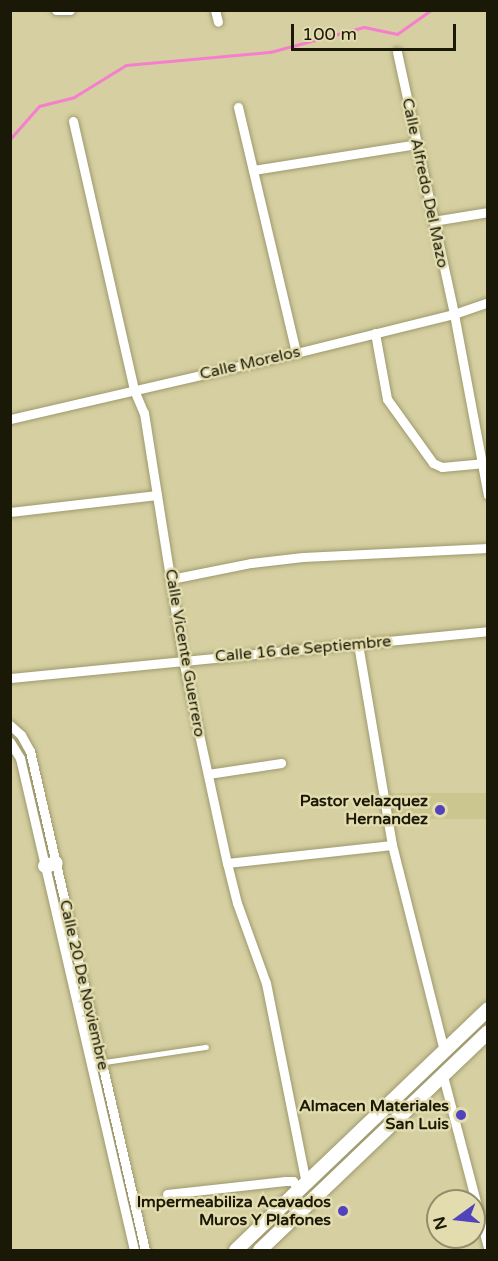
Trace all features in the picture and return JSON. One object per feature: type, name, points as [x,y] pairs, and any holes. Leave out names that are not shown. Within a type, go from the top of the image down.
[{"type":"main road","points":[[236,1251],[488,1009]]},
{"type":"main road","points":[[260,1251],[488,1032]]},
{"type":"street","points":[[56,10],[70,10]]},
{"type":"street","points":[[215,10],[218,22]]},
{"type":"street","name":"Calle Alfredo Del Mazo","points":[[397,52],[454,314]]},
{"type":"street","points":[[238,107],[296,353]]},
{"type":"street","name":"Calle Vicente Guerrero","points":[[73,121],[134,390],[144,413],[183,660],[237,903],[266,983],[302,1187]]},
{"type":"street","points":[[253,170],[417,144]]},
{"type":"street","points":[[433,221],[488,212]]},
{"type":"street","name":"Calle Morelos","points":[[10,419],[296,353],[454,314],[488,302]]},
{"type":"street","points":[[454,314],[485,463],[488,495]]},
{"type":"street","points":[[375,333],[387,399],[433,463],[442,467],[485,463]]},
{"type":"street","points":[[10,512],[157,495]]},
{"type":"street","points":[[171,579],[251,563],[303,556],[488,548]]},
{"type":"street","name":"Calle 16 de Septiembre","points":[[10,678],[488,631]]},
{"type":"street","points":[[358,644],[392,845],[444,1050]]},
{"type":"street","name":"Calle 20 De Noviembre","points":[[10,725],[21,735],[30,751],[51,864],[97,1063],[145,1251]]},
{"type":"street","name":"Calle 20 De Noviembre","points":[[10,742],[20,758],[51,864]]},
{"type":"street","points":[[207,774],[281,763]]},
{"type":"street","points":[[227,863],[392,845]]},
{"type":"street","name":"Calle 20 De Noviembre","points":[[97,1063],[134,1251]]},
{"type":"street","points":[[443,1076],[488,1248]]},
{"type":"street","points":[[167,1194],[285,1181],[293,1181],[302,1187]]},
{"type":"lane","points":[[97,1063],[206,1047]]},
{"type":"shaded area","name":"Pastor velazquez Hernandez","points":[[390,793],[487,793],[487,819],[390,819]]},
{"type":"waterway","points":[[10,139],[39,106],[74,97],[126,65],[270,52],[364,27],[397,34],[431,10]]},
{"type":"place","name":"Pastor velazquez Hernandez","points":[[440,810]]},
{"type":"place","name":"Almacen Materiales San Luis","points":[[461,1115]]},
{"type":"place","name":"Impermeabiliza Acavados Muros Y Plafones","points":[[343,1211]]}]
